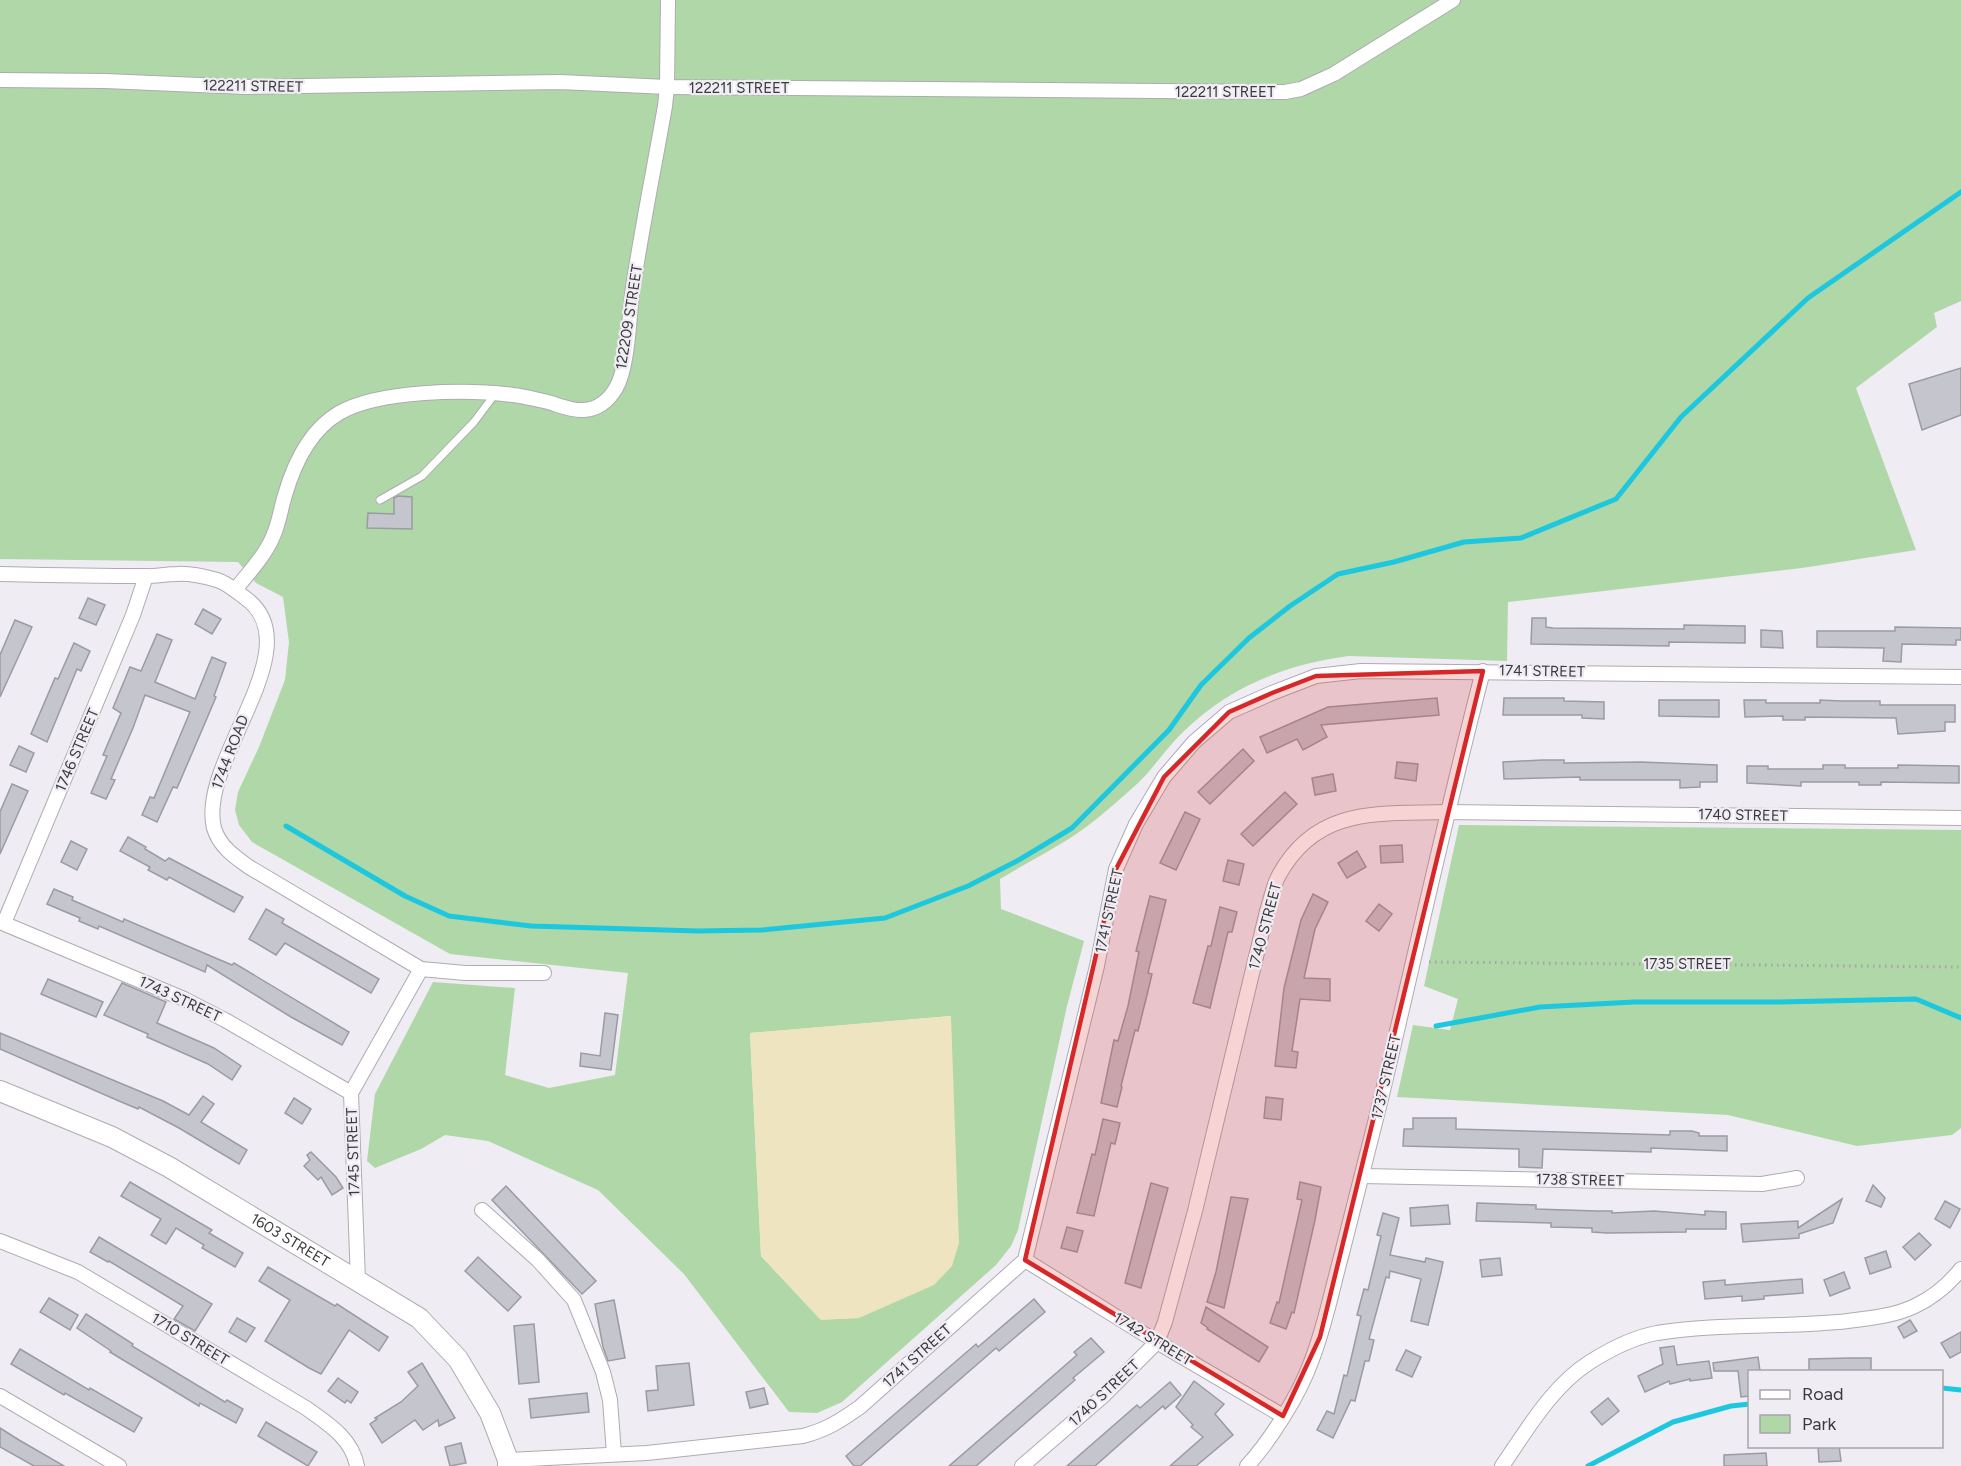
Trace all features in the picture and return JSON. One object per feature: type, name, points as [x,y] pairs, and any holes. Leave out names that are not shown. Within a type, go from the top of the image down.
[{"type":"street","name":"122209 STREET","points":[[235,590],[266,551],[274,534],[285,493],[300,456],[315,433],[339,413],[378,399],[421,393],[512,395],[544,401],[571,410],[594,408],[608,399],[617,386],[624,362],[632,294],[667,87],[668,0]]},
{"type":"street","name":"122211 STREET","points":[[0,80],[105,81],[246,87],[560,82],[667,87],[1285,92],[1301,89],[1334,74],[1453,0]]},
{"type":"street","name":"1744 ROAD","points":[[0,574],[146,576],[179,573],[219,581],[249,600],[263,616],[268,638],[263,670],[217,783],[211,806],[214,830],[227,851],[249,867],[421,969],[465,973],[544,973]]},
{"type":"street","name":"1746 STREET","points":[[2,922],[134,615],[146,576]]},
{"type":"street","name":"1741 STREET","points":[[508,1463],[614,1454],[648,1459],[803,1436],[836,1425],[860,1407],[1025,1260],[1097,966],[1116,869],[1136,824],[1164,777],[1194,742],[1229,712],[1316,676],[1361,671],[1961,677]]},
{"type":"street","name":"1737 STREET","points":[[1247,1466],[1263,1447],[1282,1416],[1307,1371],[1320,1337],[1362,1176],[1414,962],[1446,812],[1483,671]]},
{"type":"street","name":"1740 STREET","points":[[1022,1466],[1102,1397],[1157,1342],[1165,1322],[1195,1211],[1267,910],[1278,877],[1294,852],[1318,832],[1342,819],[1367,814],[1446,812],[1961,818]]},
{"type":"street","name":"1743 STREET","points":[[2,922],[184,999],[225,1020],[351,1093]]},
{"type":"street","name":"1745 STREET","points":[[358,1281],[351,1093],[421,969]]},
{"type":"street","name":"1603 STREET","points":[[0,1091],[112,1137],[169,1167],[419,1318],[458,1359],[490,1413],[508,1463]]},
{"type":"street","name":"1738 STREET","points":[[1362,1176],[1762,1184],[1797,1178]]},
{"type":"street","points":[[482,1209],[538,1260],[574,1300],[603,1372],[610,1400],[614,1454]]},
{"type":"street","name":"1710 STREET","points":[[0,1242],[78,1272],[306,1408],[338,1432],[356,1456],[357,1466]]},
{"type":"street","name":"1742 STREET","points":[[1025,1260],[1282,1416]]},
{"type":"street","points":[[1502,1466],[1553,1396],[1573,1375],[1590,1362],[1614,1349],[1638,1339],[1665,1332],[1834,1322],[1893,1314],[1916,1306],[1934,1295],[1961,1269]]},
{"type":"street","points":[[0,1396],[119,1466]]},
{"type":"lane","points":[[381,500],[422,476],[474,422],[495,394]]},
{"type":"path","name":"1735 STREET","points":[[1414,962],[1961,967]]},
{"type":"highlighted area","points":[[1483,671],[1320,1337],[1283,1416],[1025,1260],[1116,869],[1164,777],[1229,712],[1316,676]]},
{"type":"green space","points":[[0,0],[1961,0],[1961,301],[1934,313],[1937,327],[1856,388],[1916,550],[1802,568],[1508,602],[1507,661],[1349,656],[1326,660],[1303,665],[1260,680],[1219,702],[1201,716],[1177,738],[1138,783],[1099,817],[1065,841],[1000,879],[1001,909],[1084,941],[1067,1006],[1018,1230],[1011,1246],[996,1265],[842,1402],[817,1413],[789,1412],[684,1274],[598,1190],[488,1141],[445,1135],[421,1149],[375,1168],[367,1161],[375,1094],[433,982],[515,988],[505,1075],[549,1088],[615,1075],[628,973],[450,954],[252,842],[239,825],[235,810],[238,792],[259,747],[285,680],[289,642],[283,597],[256,583],[238,562],[0,559]],"holes":[[[951,1016],[859,1318],[820,1319],[761,1256],[750,1033]]]},
{"type":"green space","points":[[1459,825],[1961,830],[1961,1128],[1952,1135],[1857,1146],[1728,1115],[1397,1097],[1413,1025],[1450,1030],[1458,999],[1424,986]]},
{"type":"sand","points":[[951,1016],[959,1243],[952,1266],[934,1285],[859,1318],[821,1320],[761,1256],[750,1033]]},
{"type":"building","points":[[1961,368],[1961,415],[1922,430],[1909,384]]},
{"type":"building","points":[[412,497],[412,529],[367,528],[368,513],[394,514],[394,498]]},
{"type":"building","points":[[88,598],[105,605],[96,625],[79,618]]},
{"type":"building","points":[[203,609],[221,619],[212,634],[195,624]]},
{"type":"building","points":[[1532,618],[1546,618],[1546,627],[1553,628],[1684,629],[1684,625],[1745,626],[1745,643],[1669,642],[1669,646],[1531,644]]},
{"type":"building","points":[[15,620],[32,627],[0,697],[0,655]]},
{"type":"building","points":[[1895,627],[1961,628],[1961,640],[1956,640],[1956,645],[1902,644],[1901,662],[1883,661],[1884,648],[1817,647],[1817,631],[1895,631]]},
{"type":"building","points":[[1761,630],[1782,631],[1783,648],[1761,647]]},
{"type":"building","points":[[157,634],[172,640],[155,682],[195,699],[212,657],[226,663],[214,696],[216,697],[177,788],[173,787],[157,822],[142,815],[150,797],[154,798],[190,712],[145,695],[111,779],[115,780],[106,799],[91,793],[107,756],[103,755],[121,713],[113,708],[130,667],[141,671]]},
{"type":"building","points":[[74,643],[90,651],[81,671],[77,669],[47,742],[31,734],[55,678],[58,679]]},
{"type":"building","points":[[1437,698],[1439,715],[1321,725],[1327,737],[1303,750],[1297,739],[1267,753],[1260,737],[1328,707]]},
{"type":"building","points":[[1504,698],[1564,698],[1564,701],[1604,702],[1604,719],[1582,718],[1582,715],[1503,715]]},
{"type":"building","points":[[1659,700],[1719,700],[1719,717],[1659,716]]},
{"type":"building","points":[[1744,700],[1766,700],[1766,703],[1820,703],[1820,700],[1880,701],[1880,705],[1955,705],[1955,722],[1945,722],[1945,731],[1898,734],[1896,718],[1805,717],[1805,720],[1783,720],[1783,716],[1745,717]]},
{"type":"building","points":[[19,746],[34,753],[26,772],[10,765]]},
{"type":"building","points":[[1243,749],[1254,761],[1210,804],[1198,792]]},
{"type":"building","points":[[1564,760],[1564,763],[1641,762],[1717,765],[1717,782],[1700,782],[1700,787],[1680,788],[1680,780],[1580,780],[1580,777],[1504,779],[1503,762]]},
{"type":"building","points":[[1397,762],[1418,764],[1416,781],[1395,778]]},
{"type":"building","points":[[1823,765],[1845,765],[1845,768],[1898,768],[1898,765],[1959,766],[1959,783],[1881,782],[1881,785],[1859,785],[1859,782],[1801,782],[1801,786],[1747,783],[1747,766],[1768,766],[1768,769],[1823,769]]},
{"type":"building","points":[[1333,774],[1336,791],[1315,795],[1312,778]]},
{"type":"building","points":[[12,784],[28,791],[0,854],[0,812]]},
{"type":"building","points":[[1285,792],[1297,804],[1253,846],[1241,834]]},
{"type":"building","points":[[1185,812],[1200,819],[1176,870],[1160,863]]},
{"type":"building","points":[[128,837],[165,861],[169,858],[243,897],[234,912],[169,877],[167,880],[148,870],[150,867],[120,851]]},
{"type":"building","points":[[71,841],[87,849],[77,870],[61,862]]},
{"type":"building","points":[[1402,845],[1403,862],[1381,863],[1380,846]]},
{"type":"building","points":[[1357,851],[1366,867],[1347,878],[1338,863]]},
{"type":"building","points":[[1228,860],[1244,864],[1239,885],[1223,881]]},
{"type":"building","points":[[54,889],[73,897],[72,900],[123,922],[124,919],[232,965],[234,963],[349,1032],[342,1045],[291,1017],[207,965],[205,972],[99,926],[98,929],[79,921],[80,918],[47,904]]},
{"type":"building","points":[[1313,894],[1328,902],[1315,929],[1304,978],[1330,979],[1330,1001],[1300,999],[1292,1051],[1298,1052],[1296,1068],[1275,1066],[1284,988],[1301,920]]},
{"type":"building","points":[[1150,896],[1166,900],[1148,973],[1152,974],[1138,1031],[1135,1030],[1117,1107],[1101,1103],[1114,1040],[1118,1041],[1128,1006],[1139,952],[1136,951]]},
{"type":"building","points":[[1379,904],[1392,914],[1379,931],[1366,921]]},
{"type":"building","points":[[1220,907],[1237,912],[1232,932],[1228,932],[1210,1008],[1193,1003],[1208,946],[1211,946]]},
{"type":"building","points":[[266,909],[284,919],[282,923],[379,979],[371,993],[285,943],[276,955],[249,939]]},
{"type":"building","points":[[48,979],[103,1002],[96,1017],[41,994]]},
{"type":"building","points":[[122,983],[166,1002],[157,1023],[214,1048],[241,1066],[232,1080],[208,1064],[104,1015]]},
{"type":"building","points":[[605,1013],[618,1015],[611,1070],[580,1066],[581,1053],[600,1056]]},
{"type":"building","points":[[0,1033],[163,1101],[189,1115],[203,1096],[214,1104],[201,1122],[247,1150],[239,1164],[139,1107],[138,1109],[0,1049]]},
{"type":"building","points":[[1266,1097],[1283,1099],[1281,1120],[1264,1118]]},
{"type":"building","points":[[294,1098],[311,1109],[302,1124],[285,1113]]},
{"type":"building","points":[[1413,1118],[1456,1118],[1456,1129],[1670,1135],[1670,1131],[1692,1131],[1699,1133],[1699,1136],[1727,1136],[1727,1151],[1651,1148],[1651,1152],[1543,1149],[1542,1168],[1519,1167],[1519,1149],[1403,1146],[1404,1129],[1413,1129]]},
{"type":"building","points":[[1103,1119],[1120,1123],[1115,1144],[1111,1143],[1094,1216],[1077,1213],[1092,1154],[1095,1155]]},
{"type":"building","points":[[311,1152],[336,1177],[343,1188],[332,1195],[321,1177],[318,1180],[304,1166],[310,1160],[307,1155]]},
{"type":"building","points":[[130,1182],[212,1230],[209,1233],[243,1253],[235,1267],[202,1248],[204,1245],[176,1228],[166,1244],[151,1235],[161,1219],[121,1196]]},
{"type":"building","points":[[1300,1182],[1321,1187],[1294,1313],[1292,1312],[1286,1329],[1270,1323],[1277,1302],[1279,1303],[1302,1200],[1297,1199]]},
{"type":"building","points":[[1151,1183],[1168,1188],[1141,1288],[1125,1283]]},
{"type":"building","points":[[1873,1185],[1885,1198],[1881,1207],[1866,1201]]},
{"type":"building","points":[[506,1186],[596,1281],[582,1294],[492,1200]]},
{"type":"building","points":[[1231,1197],[1248,1199],[1224,1308],[1207,1302],[1216,1272]]},
{"type":"building","points":[[1842,1199],[1833,1223],[1799,1234],[1799,1238],[1743,1242],[1741,1224],[1798,1221],[1798,1228]]},
{"type":"building","points":[[1945,1201],[1960,1209],[1950,1228],[1935,1219]]},
{"type":"building","points":[[1477,1203],[1536,1205],[1536,1209],[1612,1211],[1612,1213],[1654,1211],[1705,1215],[1705,1211],[1726,1212],[1726,1229],[1607,1233],[1592,1232],[1592,1228],[1551,1227],[1551,1223],[1476,1221]]},
{"type":"building","points":[[1448,1205],[1450,1224],[1411,1226],[1410,1208]]},
{"type":"building","points":[[1383,1213],[1399,1218],[1390,1255],[1425,1262],[1426,1258],[1443,1262],[1441,1272],[1428,1325],[1411,1321],[1421,1279],[1390,1271],[1389,1278],[1386,1277],[1369,1339],[1374,1340],[1369,1361],[1365,1361],[1355,1401],[1351,1400],[1333,1438],[1317,1430],[1327,1411],[1334,1414],[1344,1375],[1347,1376],[1361,1316],[1357,1315],[1364,1289],[1368,1290],[1381,1236],[1377,1235]]},
{"type":"building","points":[[1067,1227],[1083,1231],[1077,1252],[1061,1248]]},
{"type":"building","points":[[1919,1233],[1931,1245],[1915,1260],[1903,1247]]},
{"type":"building","points":[[99,1237],[212,1304],[195,1331],[174,1319],[183,1306],[90,1252]]},
{"type":"building","points":[[1886,1251],[1891,1267],[1870,1274],[1865,1258]]},
{"type":"building","points":[[478,1257],[521,1297],[508,1311],[465,1271]]},
{"type":"building","points":[[1500,1258],[1502,1275],[1482,1277],[1480,1260]]},
{"type":"building","points":[[268,1267],[335,1306],[337,1304],[388,1337],[379,1351],[349,1330],[321,1374],[265,1341],[290,1300],[259,1281]]},
{"type":"building","points":[[1844,1272],[1850,1288],[1830,1296],[1824,1280]]},
{"type":"building","points":[[1802,1279],[1803,1293],[1764,1296],[1764,1299],[1742,1301],[1742,1296],[1705,1299],[1703,1282],[1725,1280],[1725,1285]]},
{"type":"building","points":[[49,1298],[78,1315],[70,1330],[40,1312]]},
{"type":"building","points":[[1034,1299],[1045,1312],[999,1351],[996,1348],[860,1466],[854,1466],[846,1456],[976,1344],[978,1347]]},
{"type":"building","points":[[614,1300],[625,1358],[608,1361],[595,1304]]},
{"type":"building","points":[[1206,1307],[1268,1347],[1259,1362],[1201,1323]]},
{"type":"building","points":[[86,1314],[133,1344],[132,1346],[225,1402],[227,1400],[243,1409],[236,1423],[200,1403],[199,1406],[110,1352],[77,1328]]},
{"type":"building","points":[[237,1318],[255,1328],[246,1342],[229,1332]]},
{"type":"building","points":[[1910,1320],[1917,1331],[1904,1338],[1898,1327]]},
{"type":"building","points":[[534,1324],[539,1382],[519,1384],[514,1326]]},
{"type":"building","points":[[1961,1332],[1961,1352],[1950,1358],[1941,1343]]},
{"type":"building","points":[[1091,1338],[1104,1352],[1073,1378],[1075,1380],[976,1466],[949,1466],[1077,1355],[1074,1352]]},
{"type":"building","points":[[1674,1346],[1677,1365],[1709,1361],[1712,1378],[1690,1381],[1690,1379],[1670,1384],[1669,1381],[1645,1392],[1638,1376],[1663,1364],[1660,1348]]},
{"type":"building","points":[[20,1349],[142,1418],[134,1432],[11,1364]]},
{"type":"building","points":[[1406,1350],[1421,1357],[1412,1377],[1396,1370]]},
{"type":"building","points":[[1758,1357],[1760,1370],[1748,1370],[1748,1396],[1741,1397],[1738,1371],[1714,1371],[1713,1363]]},
{"type":"building","points":[[1871,1358],[1871,1370],[1809,1370],[1809,1359]]},
{"type":"building","points":[[422,1363],[455,1418],[439,1426],[438,1420],[423,1430],[415,1420],[382,1443],[370,1424],[377,1419],[375,1418],[401,1402],[418,1386],[408,1372]]},
{"type":"building","points":[[689,1363],[694,1405],[648,1411],[646,1391],[658,1390],[656,1366]]},
{"type":"building","points":[[338,1378],[358,1392],[351,1403],[347,1400],[345,1403],[328,1391]]},
{"type":"building","points":[[1194,1381],[1224,1404],[1215,1414],[1233,1435],[1196,1466],[1170,1466],[1203,1437],[1191,1427],[1193,1425],[1176,1407]]},
{"type":"building","points":[[1170,1382],[1181,1395],[1165,1409],[1163,1406],[1095,1466],[1067,1466],[1137,1405],[1140,1408]]},
{"type":"building","points":[[764,1388],[768,1404],[750,1408],[746,1392]]},
{"type":"building","points":[[587,1393],[589,1412],[531,1418],[529,1399]]},
{"type":"building","points":[[1608,1398],[1619,1411],[1602,1425],[1591,1412]]},
{"type":"building","points":[[266,1422],[317,1452],[308,1466],[258,1436]]},
{"type":"building","points":[[0,1428],[64,1466],[34,1466],[0,1447]]},
{"type":"building","points":[[461,1443],[466,1463],[450,1466],[445,1447]]},
{"type":"building","points":[[1818,1448],[1839,1448],[1841,1461],[1819,1462]]},
{"type":"building","points":[[1766,1453],[1767,1466],[1724,1466],[1724,1455]]},
{"type":"waterway","points":[[286,826],[405,896],[449,916],[531,926],[698,931],[761,930],[885,918],[968,886],[1017,861],[1072,828],[1169,730],[1201,685],[1249,638],[1290,606],[1338,574],[1394,562],[1464,542],[1521,538],[1616,499],[1681,417],[1808,298],[1961,192]]},
{"type":"waterway","points":[[1436,1026],[1540,1007],[1634,1002],[1916,999],[1961,1018]]},
{"type":"waterway","points":[[1943,1388],[1961,1390]]},
{"type":"waterway","points":[[1588,1466],[1673,1422],[1731,1406],[1748,1404]]}]
